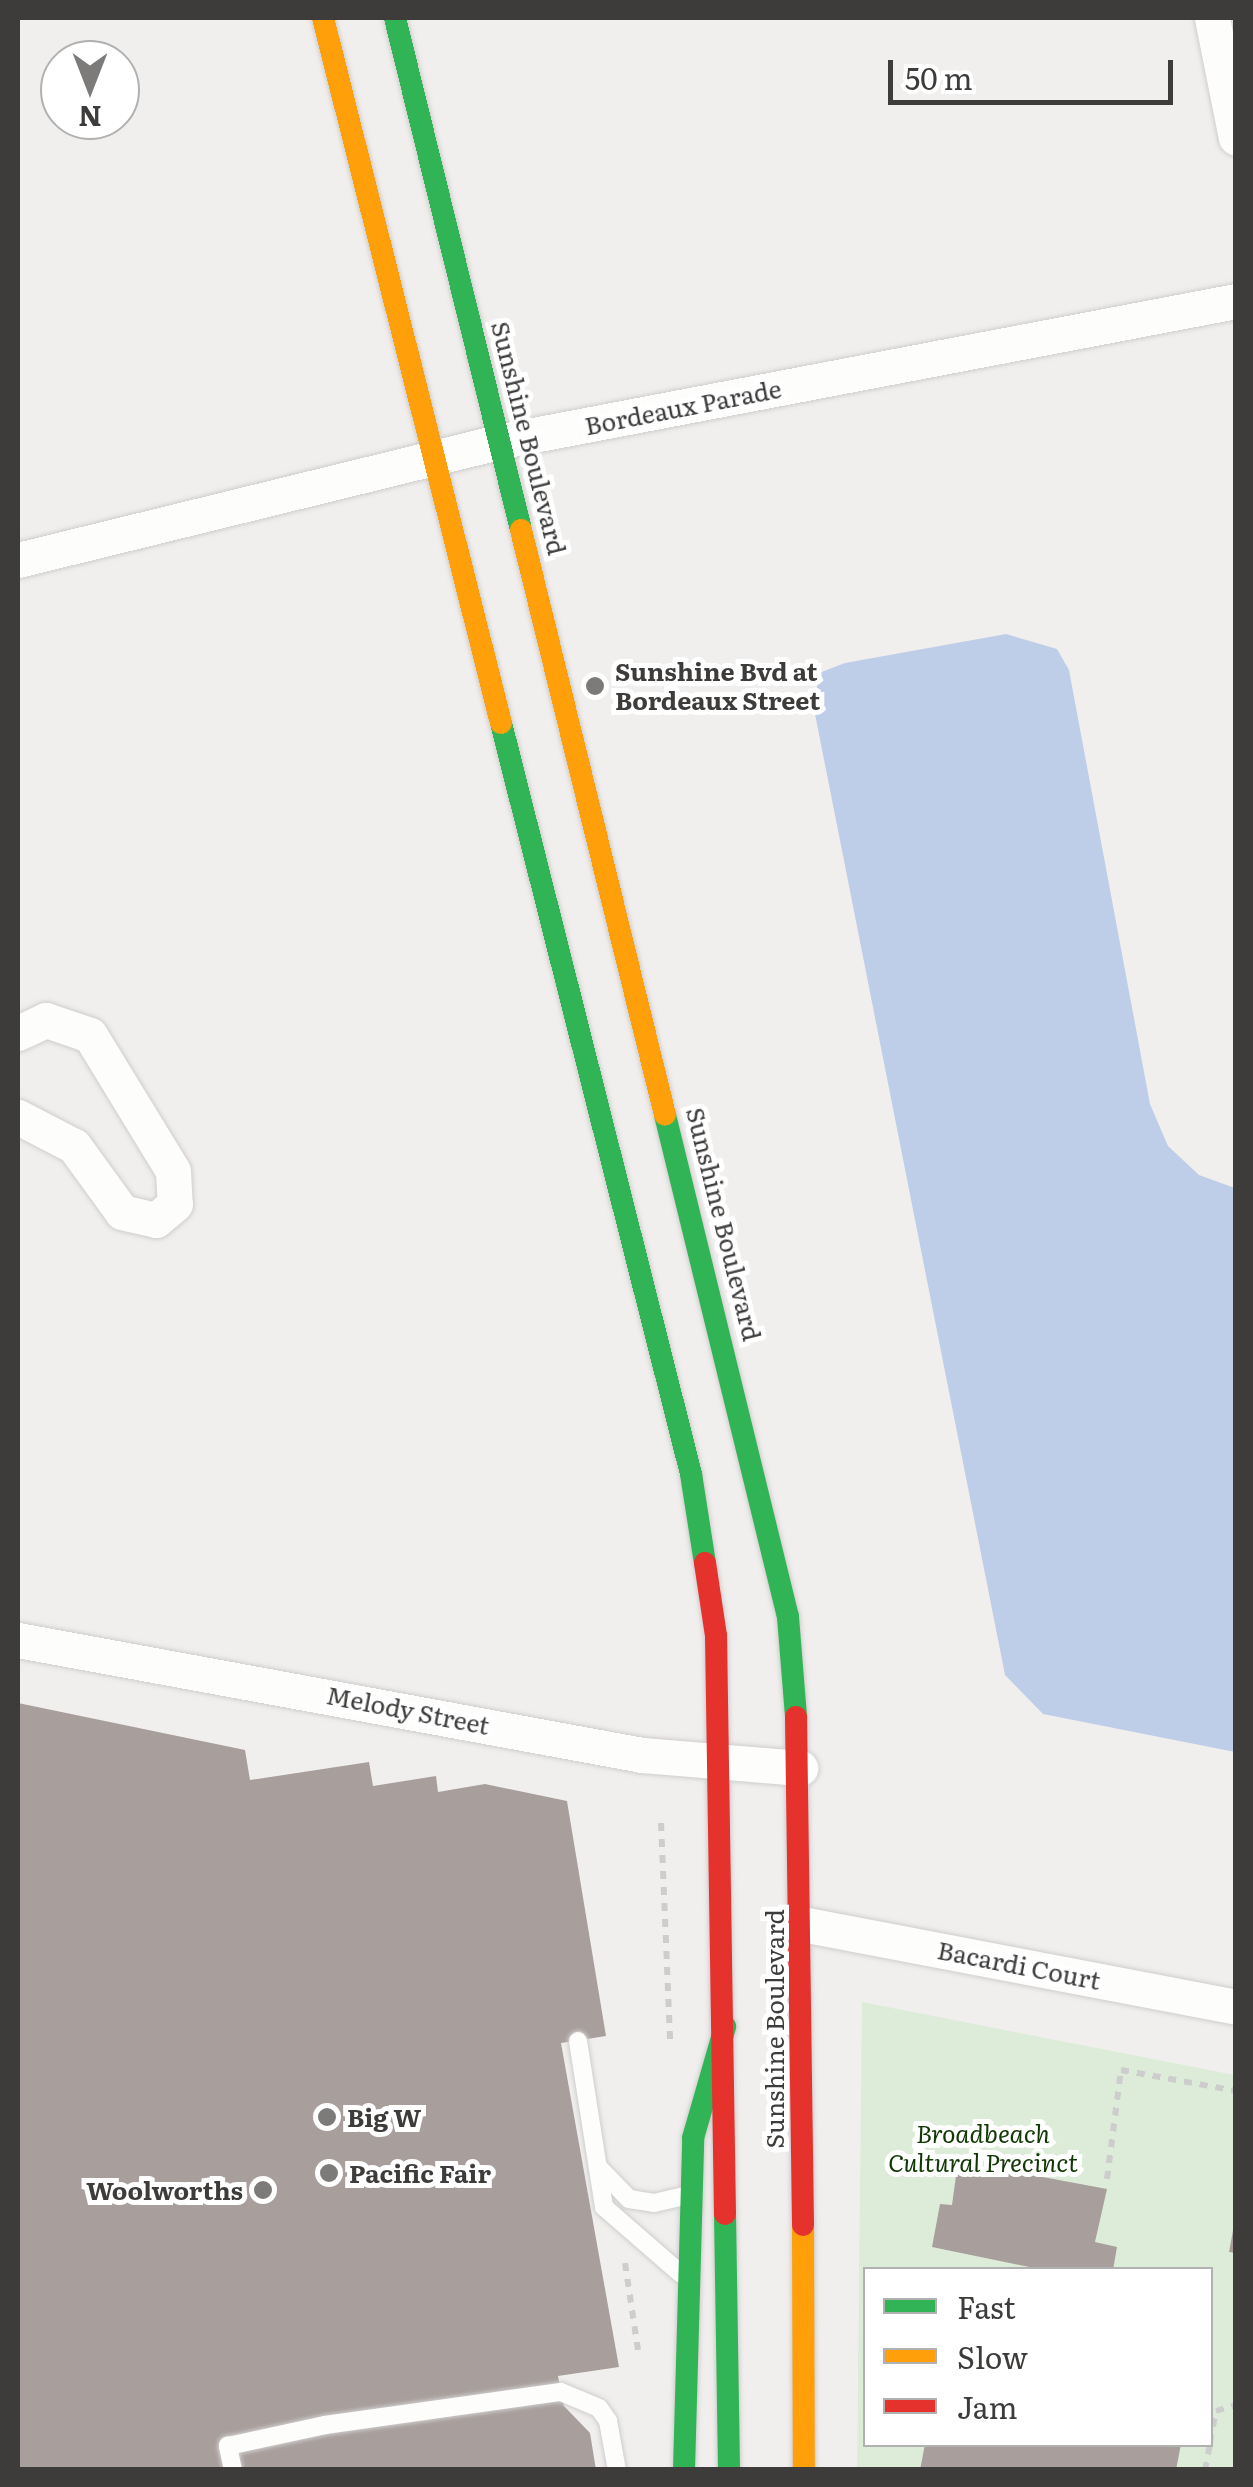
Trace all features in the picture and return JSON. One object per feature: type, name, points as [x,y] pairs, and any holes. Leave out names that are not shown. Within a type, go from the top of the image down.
[{"type":"main road","name":"Sunshine Boulevard","points":[[323,18],[691,1474],[716,1636],[729,2470]]},
{"type":"main road","name":"Sunshine Boulevard","points":[[395,18],[772,1532],[792,1652],[800,1768],[804,2470]]},
{"type":"main road","points":[[684,2470],[684,2276],[693,2138],[725,2027]]},
{"type":"street","points":[[1212,18],[1236,138]]},
{"type":"street","name":"Bordeaux Parade","points":[[18,560],[502,442],[1236,300]]},
{"type":"street","points":[[18,1033],[46,1020],[90,1035],[172,1171],[175,1204],[156,1220],[122,1212],[74,1146],[18,1117]]},
{"type":"street","name":"Melody Street","points":[[18,1640],[642,1755],[800,1768]]},
{"type":"street","name":"Bacardi Court","points":[[802,1924],[1236,2007]]},
{"type":"lane","points":[[578,2040],[604,2208],[684,2276]]},
{"type":"lane","points":[[599,2168],[628,2199],[654,2203],[688,2195]]},
{"type":"lane","points":[[228,2469],[228,2446],[325,2425],[561,2392],[600,2408],[608,2421],[618,2470]]},
{"type":"path","points":[[1107,2178],[1121,2070],[1236,2091]]},
{"type":"path","points":[[1213,2427],[1216,2411],[1236,2405]]},
{"type":"green space","name":"Broadbeach Cultural Precinct","points":[[862,2002],[1235,2075],[1235,2469],[857,2470]]},
{"type":"water","points":[[1006,634],[1057,649],[1069,670],[1150,1104],[1168,1146],[1199,1175],[1235,1188],[1235,1752],[1043,1714],[1005,1675],[814,709],[819,673],[845,663]]},
{"type":"building","name":"Pacific Fair","points":[[18,1703],[245,1750],[250,1780],[369,1762],[373,1786],[436,1776],[438,1792],[485,1784],[567,1801],[606,2036],[561,2043],[619,2367],[558,2376],[564,2406],[590,2433],[596,2470],[18,2470]]},
{"type":"building","points":[[958,2161],[1107,2189],[1095,2242],[1117,2247],[1114,2267],[1029,2267],[932,2247],[940,2204],[952,2205]]},
{"type":"building","points":[[1236,2225],[1236,2253],[1229,2252]]},
{"type":"building","points":[[924,2447],[1180,2447],[1176,2470],[920,2470]]},
{"type":"traffic: fast","points":[[395,18],[521,530]]},
{"type":"traffic: fast","points":[[501,723],[691,1474],[705,1563]]},
{"type":"traffic: fast","points":[[665,1115],[788,1617],[796,1717]]},
{"type":"traffic: fast","points":[[684,2470],[693,2138],[725,2027]]},
{"type":"traffic: fast","points":[[725,2214],[729,2470]]},
{"type":"traffic: slow","points":[[323,18],[501,723]]},
{"type":"traffic: slow","points":[[521,530],[665,1115]]},
{"type":"traffic: slow","points":[[803,2225],[804,2470]]},
{"type":"traffic: jam","points":[[705,1563],[716,1636],[725,2214]]},
{"type":"traffic: jam","points":[[796,1717],[803,2225]]},
{"type":"place","name":"Sunshine Bvd at Bordeaux Street","points":[[595,686]]},
{"type":"place","name":"Big W","points":[[327,2117]]},
{"type":"place","name":"Pacific Fair","points":[[329,2173]]},
{"type":"place","name":"Woolworths","points":[[263,2190]]}]
